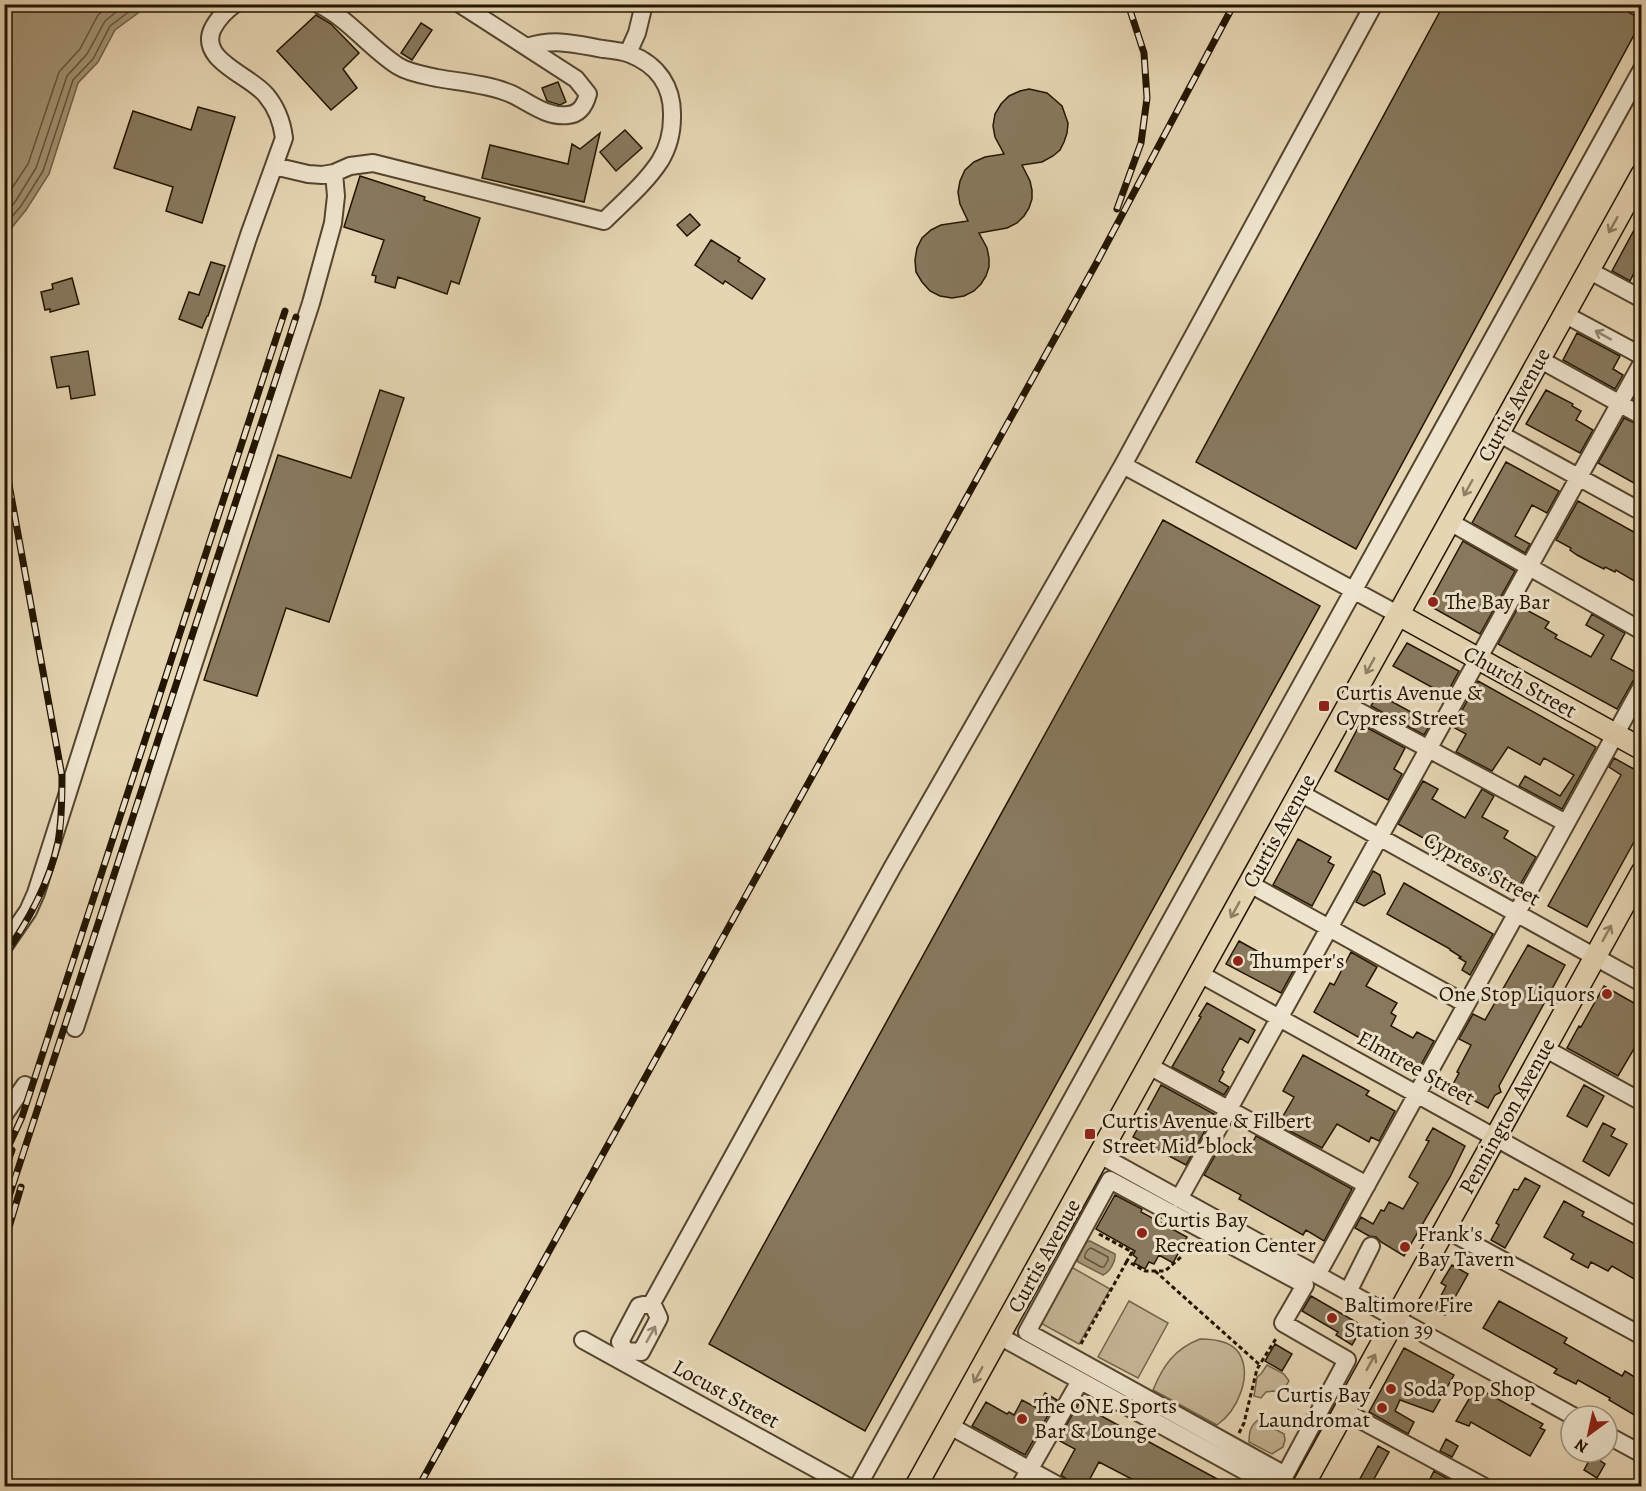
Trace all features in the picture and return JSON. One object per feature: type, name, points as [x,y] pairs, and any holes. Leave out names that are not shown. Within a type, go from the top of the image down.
[{"type":"main road","name":"Curtis Avenue","points":[[916,1486],[1588,270],[1638,187]]},
{"type":"main road","name":"Church Street","points":[[1399,615],[1641,748]]},
{"type":"main road","name":"Pennington Avenue","points":[[1303,1486],[1641,872]]},
{"type":"street","points":[[4,946],[28,910],[36,893],[245,246],[284,138],[283,125],[265,93],[223,62],[209,45],[209,36],[216,22],[235,4]]},
{"type":"street","points":[[318,4],[399,67],[417,74],[509,93],[548,113],[567,116],[579,112],[588,94],[576,79],[460,4]]},
{"type":"street","points":[[628,53],[637,33],[644,4]]},
{"type":"street","points":[[652,1303],[659,1318],[656,1325],[641,1352],[623,1356],[620,1342],[635,1313],[639,1306],[652,1303],[892,868],[1123,465],[1374,4]]},
{"type":"street","points":[[274,166],[322,175],[350,166],[373,163],[604,221],[646,180],[661,159],[669,142],[672,127],[673,108],[669,88],[659,72],[628,53],[559,41],[526,46]]},
{"type":"street","points":[[858,1486],[1641,69]]},
{"type":"street","points":[[75,1028],[311,303],[333,223],[336,196],[334,173]]},
{"type":"street","points":[[1588,270],[1641,299]]},
{"type":"street","points":[[1564,314],[1641,356]]},
{"type":"street","points":[[1539,360],[1641,416]]},
{"type":"street","points":[[1179,1199],[1641,363]]},
{"type":"street","points":[[1498,433],[1641,512]]},
{"type":"street","points":[[1123,465],[1399,615]]},
{"type":"street","points":[[1449,522],[1641,631]]},
{"type":"street","points":[[1317,1275],[1641,686]]},
{"type":"street","points":[[1348,706],[1566,823]]},
{"type":"street","name":"Cypress Street","points":[[1300,794],[1641,983]]},
{"type":"street","points":[[1250,884],[1466,1004]]},
{"type":"street","name":"Elmtree Street","points":[[1200,974],[1641,1219]]},
{"type":"street","points":[[1544,1048],[1641,1102]]},
{"type":"street","points":[[1149,1066],[1367,1185]]},
{"type":"street","points":[[4,1115],[25,1085]]},
{"type":"street","points":[[1100,1155],[1559,1408]]},
{"type":"street","points":[[1110,1180],[1305,1285],[1283,1323],[1347,1360],[1285,1475],[1233,1446],[1027,1332],[1110,1180]]},
{"type":"street","points":[[1445,1229],[1641,1336]]},
{"type":"street","points":[[1348,1292],[1371,1246]]},
{"type":"street","points":[[999,1336],[1272,1486]]},
{"type":"street","name":"Locust Street","points":[[583,1340],[623,1356],[848,1486]]},
{"type":"street","points":[[1020,1486],[1080,1381]]},
{"type":"street","points":[[1344,1411],[1483,1486]]},
{"type":"street","points":[[950,1426],[1059,1486]]},
{"type":"street","points":[[1619,1442],[1641,1454]]},
{"type":"path","points":[[1081,1344],[1132,1252],[1085,1226]]},
{"type":"path","points":[[1127,1262],[1145,1271],[1165,1271],[1181,1257]]},
{"type":"path","points":[[1155,1271],[1260,1365]]},
{"type":"path","points":[[1233,1446],[1244,1423],[1254,1379],[1276,1338]]},
{"type":"shaded area","points":[[1066,1264],[1110,1289],[1079,1344],[1035,1320]]},
{"type":"shaded area","points":[[1129,1301],[1168,1323],[1138,1378],[1098,1357]]},
{"type":"shaded area","points":[[1200,1339],[1227,1343],[1236,1349],[1243,1362],[1241,1392],[1231,1411],[1217,1425],[1153,1390],[1170,1359],[1183,1348]]},
{"type":"shaded area","points":[[1267,1365],[1284,1374],[1289,1381],[1281,1393],[1273,1391],[1266,1392],[1261,1398],[1254,1396],[1257,1377]]},
{"type":"shaded area","points":[[1258,1420],[1284,1434],[1283,1447],[1272,1454],[1249,1442],[1250,1430]]},
{"type":"water","points":[[5,4],[149,5],[115,30],[98,62],[78,83],[49,174],[26,210],[5,236]]},
{"type":"water","points":[[1090,1241],[1115,1254],[1112,1266],[1103,1275],[1078,1262],[1077,1258],[1085,1242]]},
{"type":"building","points":[[1444,4],[1614,4],[1641,19],[1641,22],[1356,549],[1196,462]]},
{"type":"building","points":[[316,15],[331,24],[359,53],[343,69],[357,88],[331,110],[277,51]]},
{"type":"building","points":[[421,23],[432,30],[412,60],[401,53]]},
{"type":"building","points":[[558,82],[566,102],[560,105],[547,101],[542,88]]},
{"type":"building","points":[[1029,89],[1047,93],[1062,106],[1068,123],[1064,142],[1053,156],[1042,162],[1022,165],[1032,190],[1032,199],[1024,216],[1007,228],[979,233],[987,248],[989,258],[989,267],[981,284],[964,296],[952,298],[940,296],[930,291],[916,272],[917,248],[922,238],[931,230],[941,225],[968,221],[960,204],[958,192],[965,170],[974,162],[985,157],[1004,154],[995,137],[993,126],[995,114],[1009,96]]},
{"type":"building","points":[[198,107],[235,117],[202,223],[166,211],[173,187],[114,168],[133,111],[191,130]]},
{"type":"building","points":[[625,130],[642,148],[616,171],[600,152]]},
{"type":"building","points":[[600,133],[584,202],[482,178],[490,145],[568,164],[572,144],[580,149]]},
{"type":"building","points":[[360,176],[480,218],[459,284],[451,281],[447,294],[398,277],[395,288],[375,282],[376,276],[372,275],[384,240],[344,227]]},
{"type":"building","points":[[690,214],[700,225],[687,236],[677,225]]},
{"type":"building","points":[[1641,217],[1641,259],[1630,281],[1612,271]]},
{"type":"building","points":[[711,240],[740,258],[738,261],[765,279],[752,299],[725,281],[723,284],[695,265]]},
{"type":"building","points":[[211,262],[225,266],[202,328],[179,319],[189,292],[199,295]]},
{"type":"building","points":[[72,278],[79,304],[50,312],[50,309],[45,310],[41,292],[53,289],[52,284]]},
{"type":"building","points":[[1577,333],[1620,356],[1613,369],[1623,375],[1615,389],[1563,360]]},
{"type":"building","points":[[88,351],[95,395],[71,399],[69,386],[57,388],[51,357]]},
{"type":"building","points":[[1641,386],[1641,404],[1634,399]]},
{"type":"building","points":[[380,390],[404,398],[329,622],[286,608],[257,696],[204,680],[278,455],[351,478]]},
{"type":"building","points":[[1546,390],[1573,404],[1572,406],[1581,411],[1576,420],[1593,430],[1580,453],[1526,424]]},
{"type":"building","points":[[1624,418],[1641,426],[1641,487],[1598,463]]},
{"type":"building","points":[[1506,462],[1559,491],[1547,513],[1532,505],[1515,536],[1530,544],[1525,553],[1472,523]]},
{"type":"building","points":[[1578,501],[1641,536],[1641,585],[1616,570],[1615,572],[1605,567],[1604,569],[1577,555],[1570,550],[1571,548],[1556,540]]},
{"type":"building","points":[[1163,520],[1320,606],[865,1431],[709,1344]]},
{"type":"building","points":[[1463,541],[1515,571],[1480,634],[1428,605]]},
{"type":"building","points":[[1519,606],[1549,622],[1545,628],[1557,635],[1555,638],[1591,657],[1604,635],[1586,625],[1592,614],[1625,633],[1611,659],[1641,675],[1633,681],[1617,709],[1498,644]]},
{"type":"building","points":[[1407,643],[1459,671],[1446,695],[1393,666]]},
{"type":"building","points":[[1478,681],[1596,747],[1562,809],[1519,786],[1525,776],[1560,796],[1574,775],[1544,758],[1540,765],[1508,747],[1492,771],[1456,752],[1466,734],[1453,727]]},
{"type":"building","points":[[1378,694],[1431,723],[1424,735],[1371,706]]},
{"type":"building","points":[[1360,724],[1405,748],[1394,769],[1402,774],[1388,800],[1335,771]]},
{"type":"building","points":[[1614,758],[1641,773],[1641,829],[1587,927],[1548,906],[1621,775],[1609,767]]},
{"type":"building","points":[[1423,781],[1438,789],[1432,799],[1465,818],[1482,789],[1494,796],[1482,817],[1508,831],[1504,838],[1536,857],[1517,890],[1398,824]]},
{"type":"building","points":[[1298,839],[1331,857],[1328,862],[1334,865],[1312,906],[1273,885]]},
{"type":"building","points":[[1373,871],[1380,875],[1385,894],[1364,906],[1356,902]]},
{"type":"building","points":[[1404,883],[1493,934],[1470,975],[1462,970],[1466,962],[1459,958],[1461,957],[1387,914]]},
{"type":"building","points":[[1239,941],[1293,971],[1281,993],[1226,964]]},
{"type":"building","points":[[1528,945],[1565,965],[1499,1086],[1501,1092],[1495,1095],[1488,1108],[1451,1088],[1471,1045],[1459,1039],[1473,1014],[1485,1020]]},
{"type":"building","points":[[1351,952],[1377,967],[1366,986],[1397,1003],[1391,1013],[1396,1016],[1391,1026],[1413,1038],[1417,1032],[1434,1041],[1418,1070],[1314,1012],[1330,983],[1334,985]]},
{"type":"building","points":[[1604,986],[1641,1007],[1641,1051],[1635,1047],[1618,1076],[1567,1048]]},
{"type":"building","points":[[1207,1003],[1255,1030],[1248,1043],[1240,1038],[1222,1070],[1224,1072],[1219,1081],[1229,1087],[1224,1095],[1172,1067]]},
{"type":"building","points":[[1303,1055],[1369,1091],[1366,1095],[1395,1111],[1379,1141],[1371,1137],[1369,1142],[1337,1124],[1322,1148],[1278,1125],[1294,1097],[1283,1091]]},
{"type":"building","points":[[1161,1085],[1214,1114],[1186,1165],[1133,1137]]},
{"type":"building","points":[[1584,1085],[1604,1096],[1587,1127],[1567,1116]]},
{"type":"building","points":[[1603,1123],[1615,1129],[1611,1136],[1627,1144],[1609,1176],[1583,1161]]},
{"type":"building","points":[[1433,1128],[1465,1146],[1450,1177],[1404,1256],[1376,1237],[1369,1236],[1355,1228],[1361,1217],[1373,1224],[1389,1202],[1403,1209],[1418,1183],[1409,1177],[1429,1141],[1426,1140]]},
{"type":"building","points":[[1256,1136],[1352,1189],[1324,1241],[1306,1230],[1303,1235],[1239,1199],[1241,1195],[1204,1175],[1223,1142],[1239,1151],[1241,1147],[1248,1151]]},
{"type":"building","points":[[1525,1178],[1540,1186],[1505,1248],[1491,1240],[1499,1225],[1496,1223],[1514,1189],[1518,1190]]},
{"type":"building","name":"Curtis Bay Recreation Center","points":[[1115,1195],[1187,1237],[1173,1263],[1159,1255],[1154,1264],[1149,1262],[1145,1269],[1134,1263],[1137,1258],[1133,1255],[1135,1251],[1096,1229]]},
{"type":"building","points":[[1564,1201],[1584,1212],[1582,1216],[1641,1247],[1641,1283],[1612,1266],[1608,1271],[1591,1262],[1588,1268],[1571,1259],[1574,1254],[1544,1237]]},
{"type":"building","points":[[1452,1265],[1468,1274],[1445,1315],[1434,1309],[1446,1286],[1441,1283]]},
{"type":"building","name":"Baltimore Fire Station 39","points":[[1311,1296],[1363,1326],[1352,1345],[1336,1335],[1338,1332],[1302,1311]]},
{"type":"building","points":[[1499,1301],[1567,1338],[1564,1343],[1622,1376],[1625,1371],[1641,1381],[1641,1419],[1578,1380],[1576,1384],[1554,1373],[1557,1369],[1483,1328]]},
{"type":"building","points":[[1275,1344],[1292,1354],[1282,1371],[1265,1361]]},
{"type":"building","points":[[1404,1348],[1454,1375],[1433,1412],[1400,1400],[1395,1411],[1414,1422],[1408,1434],[1369,1412]]},
{"type":"building","points":[[1476,1387],[1543,1424],[1540,1428],[1545,1430],[1530,1456],[1471,1422],[1469,1426],[1456,1421]]},
{"type":"building","points":[[1045,1393],[1057,1400],[1025,1455],[972,1426],[986,1402],[1007,1414],[1009,1412],[1014,1415],[1022,1400],[1037,1408]]},
{"type":"building","points":[[1079,1403],[1230,1486],[1145,1486],[1099,1462],[1086,1486],[1075,1486],[1069,1483],[1061,1475],[1075,1449],[1058,1440]]},
{"type":"building","points":[[1446,1439],[1458,1446],[1452,1457],[1440,1451]]},
{"type":"building","points":[[1378,1446],[1389,1452],[1370,1486],[1356,1486]]},
{"type":"building","points":[[1587,1464],[1605,1464],[1597,1478],[1584,1470]]},
{"type":"building","points":[[1434,1471],[1450,1480],[1447,1486],[1439,1486],[1429,1481]]},
{"type":"railway","points":[[1117,209],[1141,143],[1147,98],[1144,53],[1128,4]]},
{"type":"railway","points":[[419,1486],[1097,262],[1234,4]]},
{"type":"railway","points":[[4,1156],[22,1117],[285,311]]},
{"type":"railway","points":[[4,1212],[296,317]]},
{"type":"railway","points":[[4,457],[62,776],[60,826],[54,858],[37,902],[4,956]]},
{"type":"railway","points":[[4,1172],[12,1150]]},
{"type":"railway","points":[[4,1244],[21,1187]]},
{"type":"place","name":"The Bay Bar","points":[[1433,602]]},
{"type":"place","name":"Curtis Avenue & Cypress Street","points":[[1324,706]]},
{"type":"place","name":"Thumper's","points":[[1238,961]]},
{"type":"place","name":"One Stop Liquors","points":[[1607,994]]},
{"type":"place","name":"Curtis Avenue & Filbert Street Mid-block","points":[[1090,1134]]},
{"type":"place","name":"Curtis Bay Recreation Center","points":[[1142,1233]]},
{"type":"place","name":"Frank's Bay Tavern","points":[[1405,1247]]},
{"type":"place","name":"Baltimore Fire Station 39","points":[[1332,1318]]},
{"type":"place","name":"Soda Pop Shop","points":[[1391,1389]]},
{"type":"place","name":"Curtis Bay Laundromat","points":[[1382,1408]]},
{"type":"place","name":"The ONE Sports Bar & Lounge","points":[[1022,1419]]}]
